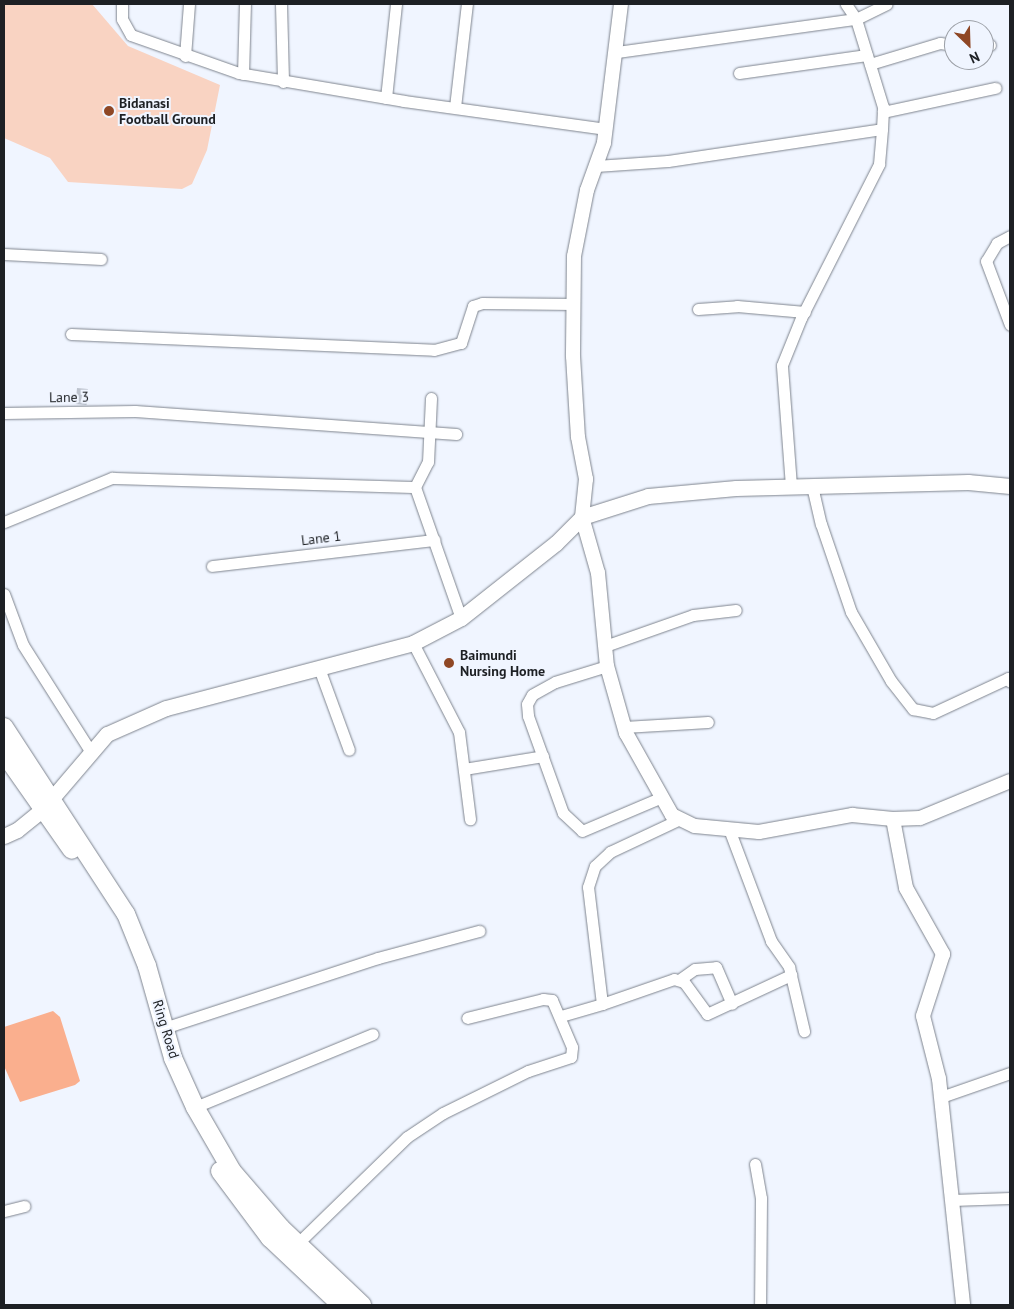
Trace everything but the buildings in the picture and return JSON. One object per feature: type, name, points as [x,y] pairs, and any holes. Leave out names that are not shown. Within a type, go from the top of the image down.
[{"type":"main road","points":[[4,836],[17,830],[46,805],[107,734],[166,708],[413,643],[460,618],[556,543],[582,517],[648,496],[791,486],[968,482],[1010,486]]},
{"type":"main road","name":"Ring Road","points":[[4,727],[46,805],[99,885],[119,923],[166,1066],[187,1114],[225,1180],[270,1238],[342,1305]]},
{"type":"main road","points":[[4,753],[46,805]]},
{"type":"main road","name":"Ring Road","points":[[46,805],[126,914],[147,966],[164,1028],[195,1106],[232,1171],[298,1243],[362,1305]]},
{"type":"street","points":[[122,4],[122,19],[131,35],[185,56],[243,74],[386,98],[606,129]]},
{"type":"street","points":[[185,56],[189,4]]},
{"type":"street","points":[[243,74],[245,4]]},
{"type":"street","points":[[281,4],[283,82]]},
{"type":"street","points":[[386,98],[396,4]]},
{"type":"street","points":[[455,107],[467,4]]},
{"type":"street","points":[[621,4],[617,52],[606,129],[587,190],[574,256],[574,304],[578,437],[586,480],[582,517],[598,573],[608,666],[624,727],[672,815],[695,826],[759,832],[852,815],[893,819],[920,818],[1010,781]]},
{"type":"street","points":[[791,486],[782,365],[805,312],[879,164],[883,112],[856,19],[846,4]]},
{"type":"street","points":[[617,52],[856,19],[887,4]]},
{"type":"street","points":[[739,73],[868,60],[944,44]]},
{"type":"street","points":[[883,112],[995,88]]},
{"type":"street","points":[[596,166],[668,161],[882,129]]},
{"type":"street","points":[[1010,236],[997,243],[986,261],[996,292],[1010,325]]},
{"type":"street","points":[[4,254],[100,259]]},
{"type":"street","points":[[71,334],[434,350],[460,343],[473,306],[482,303],[574,304]]},
{"type":"street","points":[[698,309],[737,306],[805,312]]},
{"type":"street","points":[[431,398],[428,462],[416,487],[460,618]]},
{"type":"street","name":"Lane 3","points":[[4,413],[135,411],[456,434]]},
{"type":"street","points":[[4,522],[112,478],[416,487]]},
{"type":"street","points":[[812,486],[821,524],[851,612],[891,681],[913,709],[920,713],[940,711],[1009,679]]},
{"type":"street","name":"Lane 1","points":[[212,566],[434,540]]},
{"type":"street","points":[[4,594],[24,645],[91,752]]},
{"type":"street","points":[[605,646],[693,616],[736,610]]},
{"type":"street","points":[[413,643],[459,732],[470,819]]},
{"type":"street","points":[[608,666],[555,682],[532,695],[527,704],[528,716],[563,813],[582,831],[662,797]]},
{"type":"street","points":[[320,668],[348,750]]},
{"type":"street","points":[[624,727],[708,722]]},
{"type":"street","points":[[464,770],[543,756]]},
{"type":"street","points":[[602,1004],[588,887],[595,866],[610,852],[680,819]]},
{"type":"street","points":[[893,819],[906,888],[943,954],[923,1016],[941,1097],[963,1305]]},
{"type":"street","points":[[729,829],[771,941],[789,967],[804,1031]]},
{"type":"street","points":[[164,1028],[378,958],[480,931]]},
{"type":"street","points":[[560,1016],[602,1004],[674,979],[679,980],[695,970],[716,967],[732,1004]]},
{"type":"street","points":[[679,980],[707,1014],[791,976]]},
{"type":"street","points":[[298,1243],[407,1137],[443,1113],[528,1071],[571,1057],[572,1047],[552,1000],[543,999],[467,1018]]},
{"type":"street","points":[[195,1106],[373,1034]]},
{"type":"street","points":[[941,1097],[1010,1073]]},
{"type":"street","points":[[755,1164],[761,1198],[760,1305]]},
{"type":"street","points":[[952,1200],[1010,1198]]},
{"type":"street","points":[[4,1211],[24,1206]]},
{"type":"shaded area","name":"Bidanasi Football Ground","points":[[4,4],[92,4],[128,46],[220,85],[207,150],[192,184],[182,189],[68,182],[50,158],[4,138]]},
{"type":"shaded area","points":[[53,1011],[60,1017],[80,1081],[75,1085],[20,1102],[4,1066],[4,1027]]},
{"type":"place","name":"Bidanasi Football Ground","points":[[109,111]]},
{"type":"place","name":"Baimundi Nursing Home","points":[[449,663]]}]
